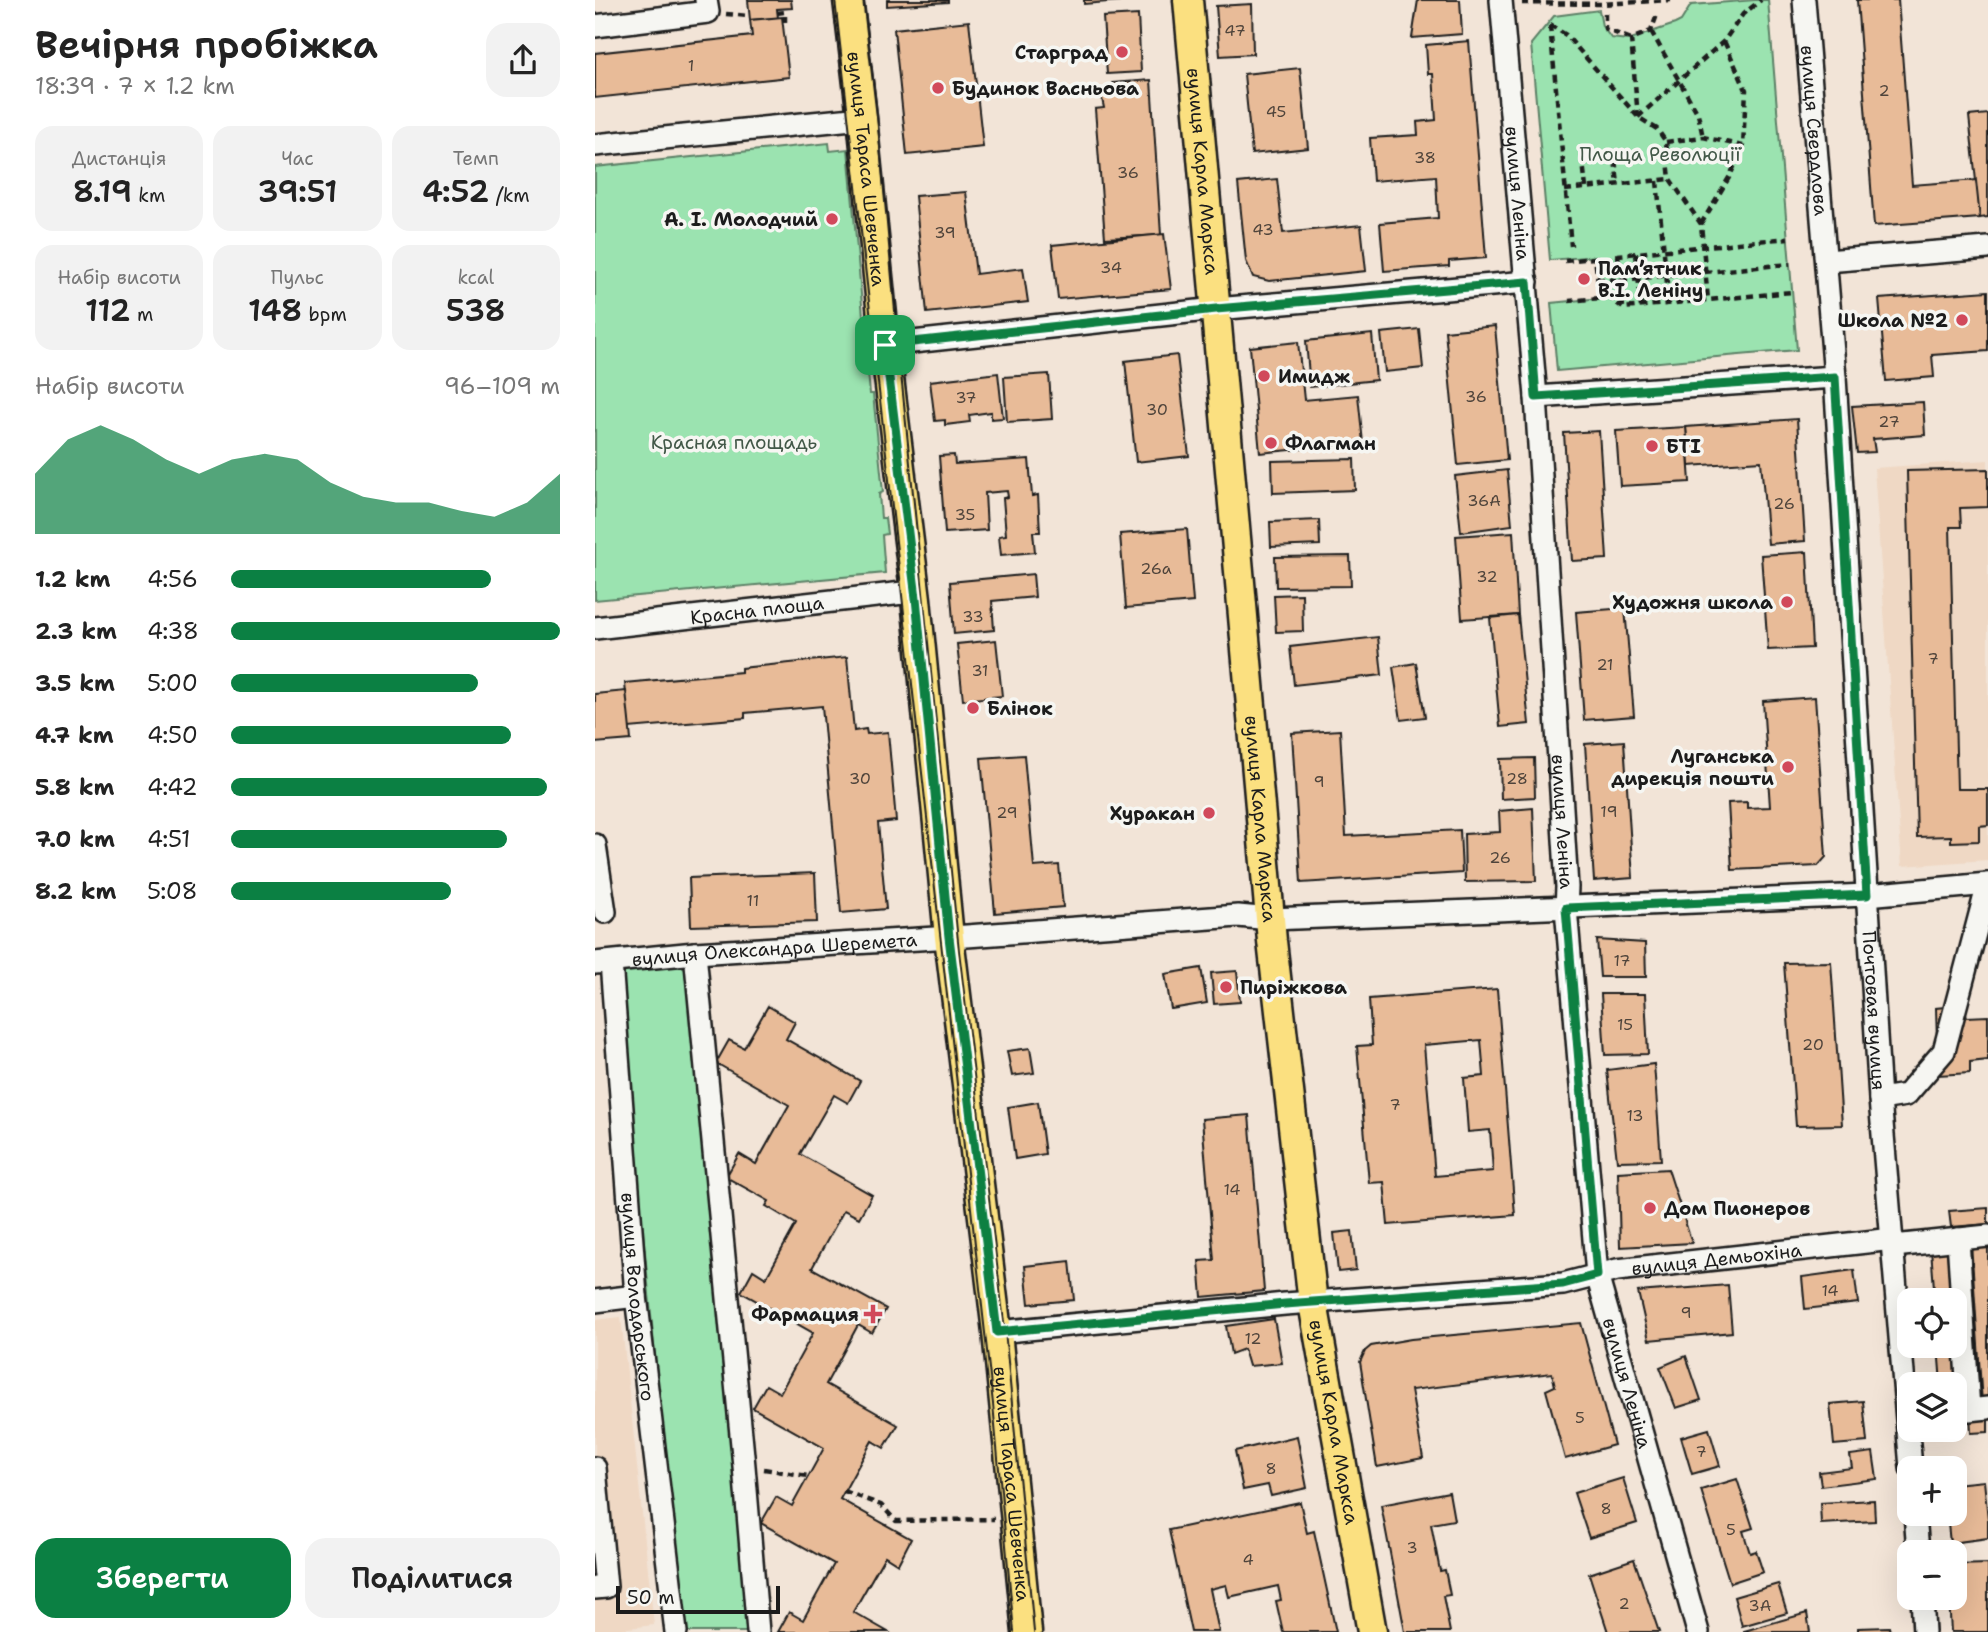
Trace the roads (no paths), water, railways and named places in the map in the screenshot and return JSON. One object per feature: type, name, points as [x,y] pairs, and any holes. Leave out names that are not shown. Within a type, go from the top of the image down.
[{"type":"main road","name":"вулиця Тараса Шевченка","points":[[848,0],[885,345],[916,598],[949,937],[997,1332],[1027,1632]]},
{"type":"main road","name":"вулиця Карла Маркса","points":[[1188,0],[1272,941],[1313,1303],[1372,1632]]},
{"type":"street","points":[[595,26],[708,12],[706,0]]},
{"type":"street","name":"вулиця Свердлова","points":[[1804,0],[1826,261]]},
{"type":"street","name":"вулиця Леніна","points":[[1502,2],[1536,397],[1567,887],[1566,908],[1597,1275],[1698,1632]]},
{"type":"street","points":[[595,145],[862,118]]},
{"type":"street","points":[[1826,261],[1988,248]]},
{"type":"street","name":"Почтовая вулиця","points":[[1826,261],[1880,1098],[1911,1456]]},
{"type":"street","points":[[885,345],[1216,309],[1527,282]]},
{"type":"street","points":[[1536,397],[1835,377]]},
{"type":"street","name":"Красна площа","points":[[595,628],[903,593],[916,598]]},
{"type":"street","points":[[595,845],[605,912]]},
{"type":"street","points":[[1880,1098],[1906,1095],[1944,1051],[1988,884]]},
{"type":"street","name":"вулиця Олександра Шеремета","points":[[603,963],[695,953],[1238,916],[1271,919],[1566,908],[1867,895],[1988,884]]},
{"type":"street","points":[[695,953],[758,1632]]},
{"type":"street","name":"вулиця Володарського","points":[[603,963],[636,1296],[676,1632]]},
{"type":"street","name":"вулиця Демьохіна","points":[[997,1332],[1313,1303],[1563,1284],[1617,1270],[1893,1242],[1988,1236]]},
{"type":"street","points":[[1958,1239],[1969,1410],[1988,1408]]},
{"type":"street","points":[[595,1301],[636,1296]]},
{"type":"street","points":[[595,1468],[606,1587],[595,1588]]},
{"type":"street","points":[[1923,1610],[1924,1632]]},
{"type":"tram line","points":[[835,0],[993,1404],[1014,1632]]},
{"type":"tram line","points":[[864,0],[959,951],[1005,1331],[1034,1632]]},
{"type":"place","name":"Старград","points":[[1122,52]]},
{"type":"place","name":"Будинок Васньова","points":[[938,88]]},
{"type":"place","name":"А. І. Молодчий","points":[[832,219]]},
{"type":"place","name":"Пам’ятник В.І. Леніну","points":[[1584,279]]},
{"type":"place","name":"Школа №2","points":[[1962,320]]},
{"type":"place","name":"Имидж","points":[[1264,376]]},
{"type":"place","name":"Флагман","points":[[1271,443]]},
{"type":"place","name":"БТІ","points":[[1652,446]]},
{"type":"place","name":"Художня школа","points":[[1787,602]]},
{"type":"place","name":"Блінок","points":[[973,708]]},
{"type":"place","name":"Луганська дирекція пошти","points":[[1788,767]]},
{"type":"place","name":"Хуракан","points":[[1209,813]]},
{"type":"place","name":"Пиріжкова","points":[[1226,987]]},
{"type":"place","name":"Дом Пионеров","points":[[1650,1208]]},
{"type":"place","name":"Фармация","points":[[873,1314]]},
{"type":"park label","name":"Площа Революції","points":[[1660,154]]},
{"type":"park label","name":"Красная площадь","points":[[734,442]]}]
